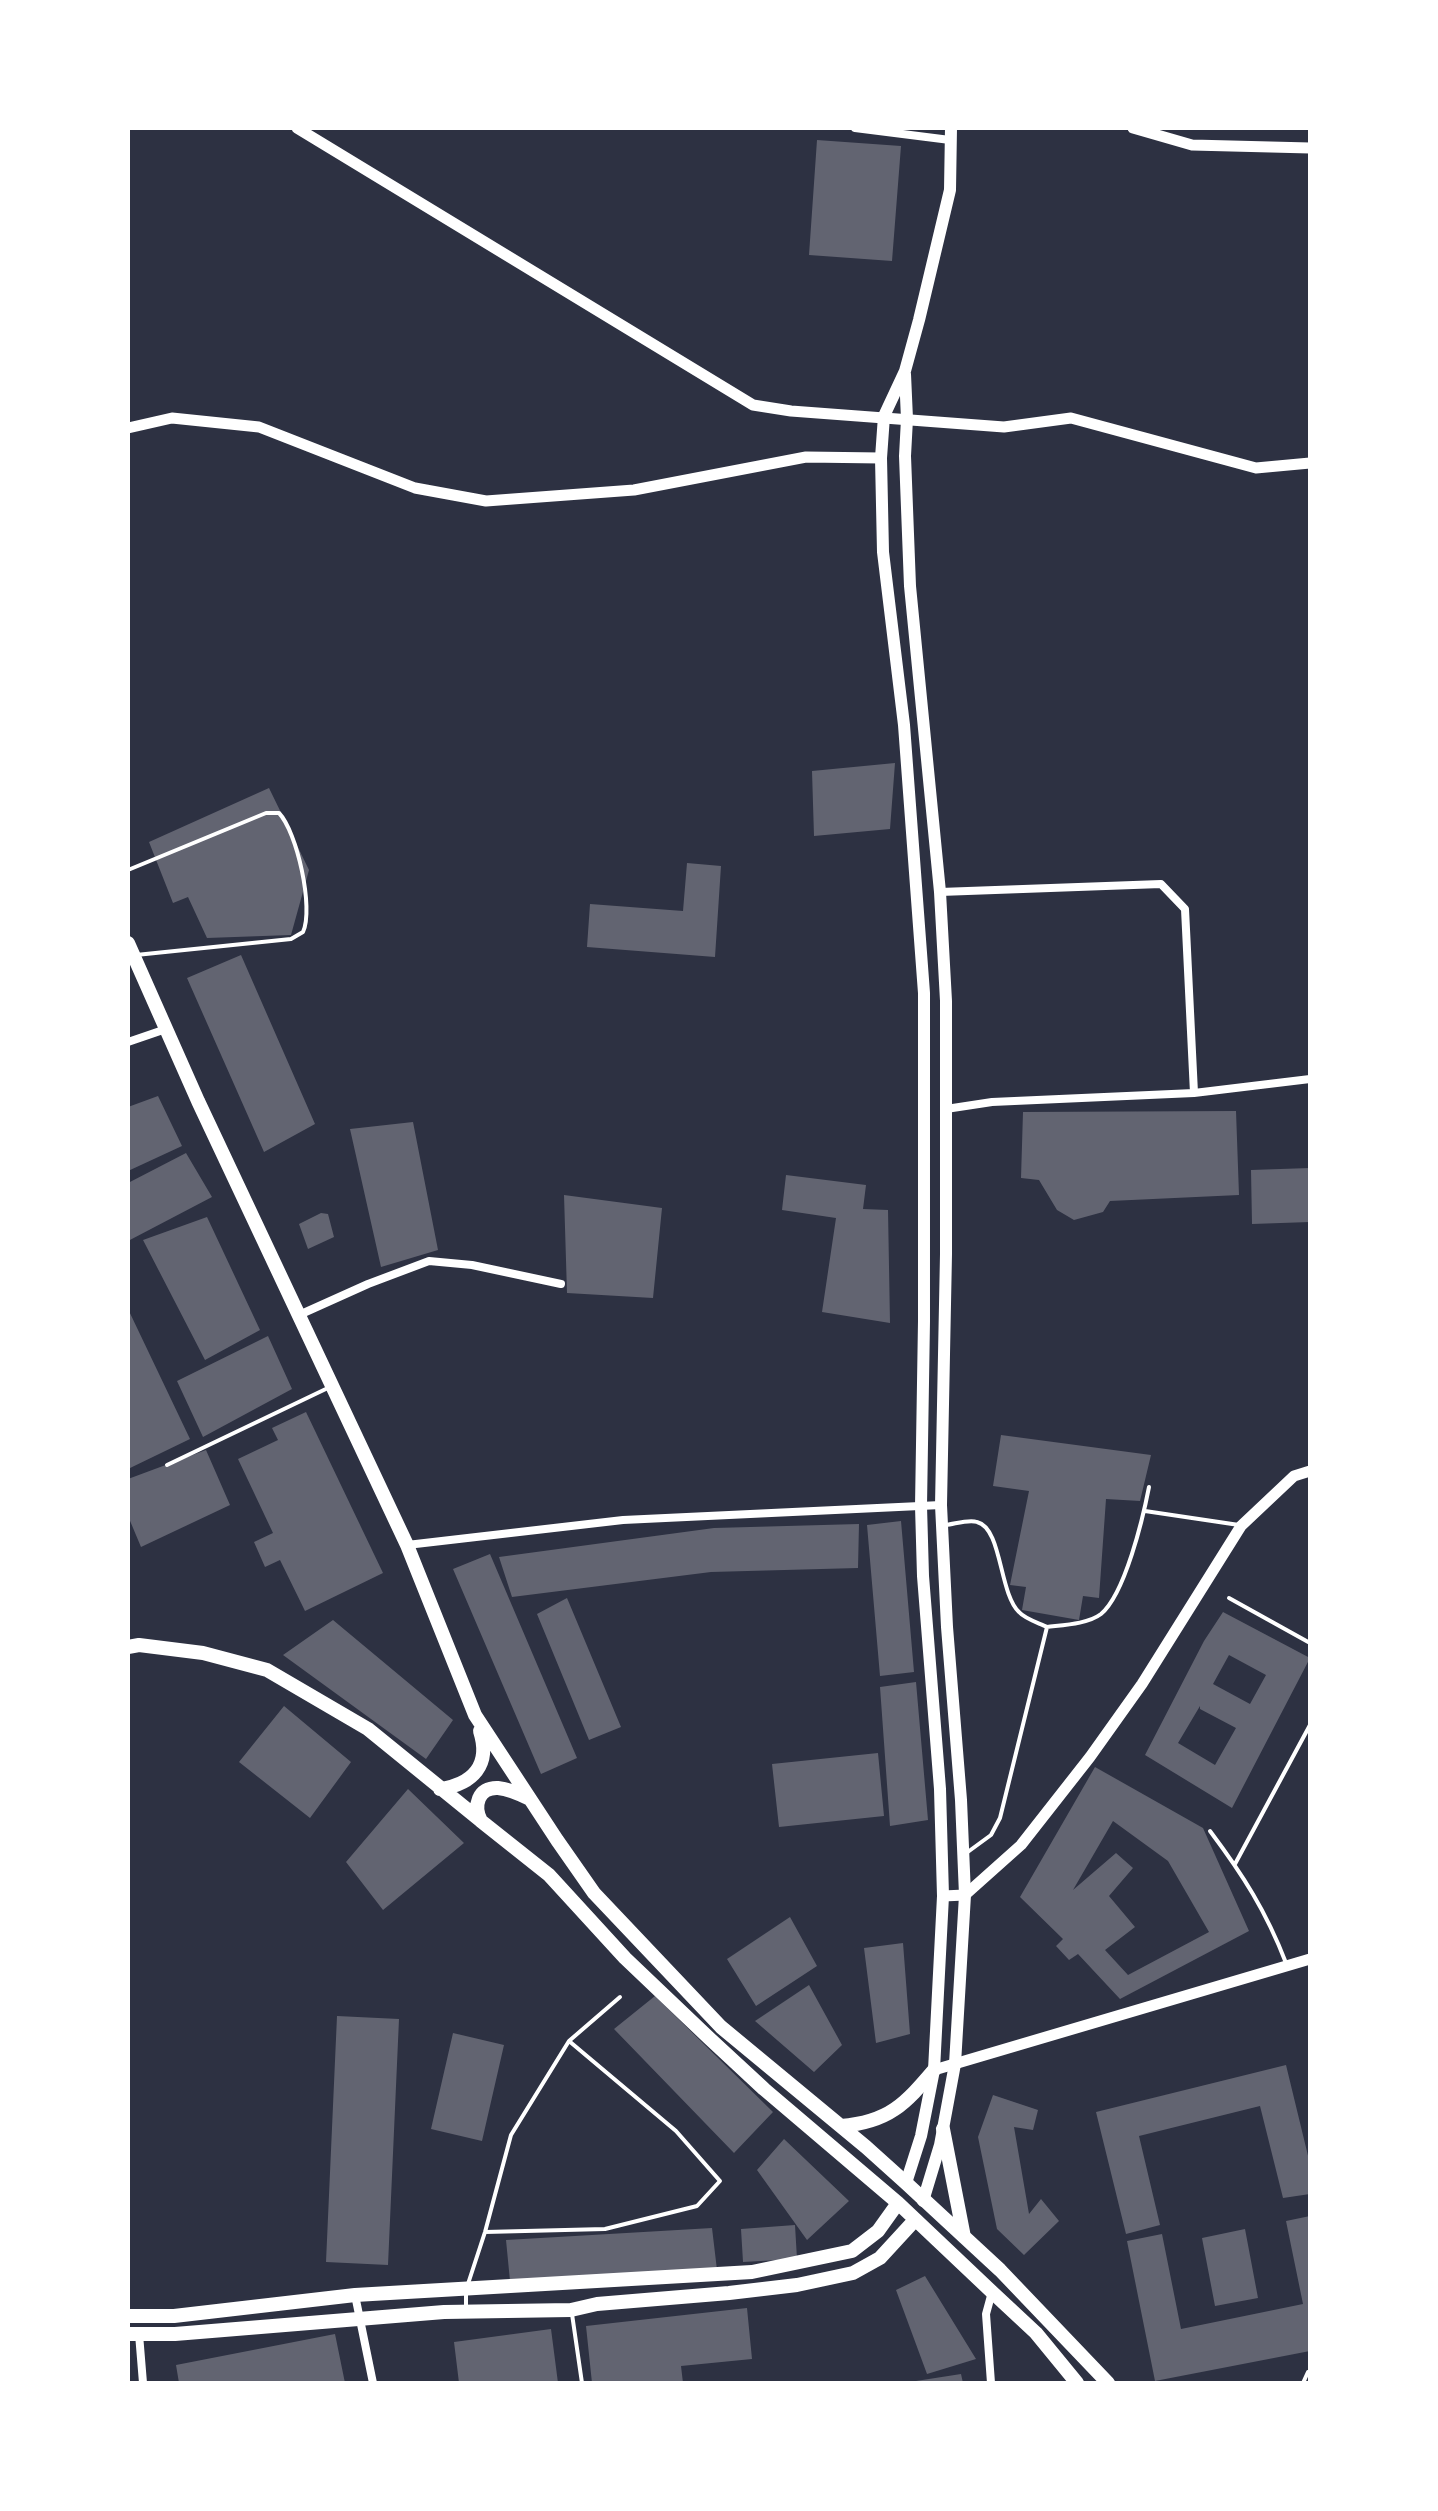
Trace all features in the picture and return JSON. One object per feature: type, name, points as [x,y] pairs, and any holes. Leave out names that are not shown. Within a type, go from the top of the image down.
[{"type":"main road","points":[[906,2183],[921,2136],[934,2070],[943,1896],[940,1789],[923,1576],[921,1506],[924,993],[904,725],[883,552],[881,458],[884,416],[905,371],[950,190],[951,134]]},
{"type":"main road","points":[[905,371],[909,550],[940,892],[946,1001],[946,1254],[941,1505],[965,1895],[955,2064],[943,2129],[923,2201]]},
{"type":"main road","points":[[883,552],[909,550]]},
{"type":"main road","points":[[131,949],[407,1545],[475,1715],[484,1744],[480,1765],[470,1780],[456,1787],[440,1789]]},
{"type":"main road","points":[[128,1647],[139,1645],[203,1653],[267,1670],[368,1729],[549,1875],[625,1958],[709,2038],[898,2203],[1036,2333],[1077,2383]]},
{"type":"main road","points":[[475,1715],[594,1893],[721,2027],[906,2183],[1000,2270],[1108,2383]]},
{"type":"main road","points":[[481,1821],[475,1804],[481,1794],[490,1789],[507,1790],[530,1799]]},
{"type":"main road","points":[[841,2126],[862,2124],[889,2115],[906,2102],[934,2070]]},
{"type":"main road","points":[[943,2129],[964,2237]]},
{"type":"main road","points":[[128,2316],[174,2316],[355,2295],[752,2272],[852,2251],[878,2231],[898,2203]]},
{"type":"main road","points":[[133,2334],[175,2334],[466,2311],[571,2310],[597,2304],[797,2285],[853,2273],[880,2258],[914,2221]]},
{"type":"street","points":[[297,128],[753,405],[791,411],[1004,427],[1071,418],[1256,468],[1310,463]]},
{"type":"street","points":[[855,128],[951,134]]},
{"type":"street","points":[[1133,128],[1192,145],[1310,148]]},
{"type":"street","points":[[128,428],[172,418],[259,427],[415,488],[486,501],[634,490],[806,457],[881,458]]},
{"type":"street","points":[[940,892],[1161,884],[1185,909],[1194,1093]]},
{"type":"street","points":[[128,1042],[166,1029]]},
{"type":"street","points":[[946,1109],[992,1102],[1194,1093],[1310,1079]]},
{"type":"street","points":[[299,1315],[429,1261],[472,1265],[561,1284]]},
{"type":"street","points":[[943,1896],[965,1895],[1021,1845],[1142,1684],[1241,1526],[1294,1476],[1310,1471]]},
{"type":"street","points":[[407,1545],[623,1520],[941,1505]]},
{"type":"street","points":[[934,2070],[1310,1959]]},
{"type":"street","points":[[991,2383],[986,2314],[992,2292]]},
{"type":"street","points":[[355,2295],[373,2383]]},
{"type":"street","points":[[133,2334],[143,2383]]},
{"type":"lane","points":[[128,870],[266,813],[279,813],[291,833],[307,914],[303,932],[291,939],[131,949]]},
{"type":"lane","points":[[167,1465],[332,1386]]},
{"type":"lane","points":[[942,1525],[976,1521],[988,1528],[1003,1584],[1018,1612],[1047,1627],[1076,1623],[1100,1615],[1126,1572],[1149,1487]]},
{"type":"lane","points":[[1144,1511],[1241,1526]]},
{"type":"lane","points":[[1229,1598],[1310,1643]]},
{"type":"lane","points":[[963,1856],[991,1835],[1000,1818],[1047,1627]]},
{"type":"lane","points":[[1235,1864],[1310,1725]]},
{"type":"lane","points":[[1210,1831],[1247,1881],[1275,1933],[1287,1965]]},
{"type":"lane","points":[[466,2311],[466,2290],[511,2135],[569,2041],[620,1997]]},
{"type":"lane","points":[[485,2232],[605,2229],[697,2206],[720,2181],[676,2131],[569,2041]]},
{"type":"lane","points":[[571,2310],[582,2383]]},
{"type":"lane","points":[[1303,2383],[1308,2372]]},
{"type":"building","points":[[817,140],[901,146],[892,261],[809,255]]},
{"type":"building","points":[[895,763],[890,829],[814,836],[812,771]]},
{"type":"building","points":[[269,788],[309,870],[291,935],[207,938],[188,897],[173,903],[149,842]]},
{"type":"building","points":[[687,863],[721,866],[715,957],[587,947],[590,904],[683,911]]},
{"type":"building","points":[[241,955],[315,1124],[264,1152],[187,978]]},
{"type":"building","points":[[158,1096],[182,1146],[128,1171],[128,1107]]},
{"type":"building","points":[[1236,1111],[1239,1195],[1110,1201],[1103,1212],[1074,1220],[1057,1210],[1039,1180],[1021,1178],[1023,1112]]},
{"type":"building","points":[[413,1122],[438,1250],[381,1267],[350,1129]]},
{"type":"building","points":[[186,1153],[212,1197],[128,1241],[128,1183]]},
{"type":"building","points":[[1310,1168],[1310,1222],[1252,1224],[1251,1170]]},
{"type":"building","points":[[786,1175],[866,1185],[863,1209],[888,1210],[890,1323],[822,1312],[836,1218],[782,1210]]},
{"type":"building","points":[[564,1195],[662,1208],[653,1298],[567,1293]]},
{"type":"building","points":[[321,1213],[328,1214],[334,1237],[308,1249],[299,1224]]},
{"type":"building","points":[[207,1217],[260,1330],[205,1360],[143,1240]]},
{"type":"building","points":[[128,1309],[190,1439],[128,1469]]},
{"type":"building","points":[[268,1336],[292,1389],[203,1437],[177,1381]]},
{"type":"building","points":[[306,1412],[383,1573],[305,1611],[280,1560],[265,1567],[254,1542],[273,1533],[238,1459],[278,1440],[272,1428]]},
{"type":"building","points":[[1001,1435],[1151,1455],[1140,1501],[1106,1499],[1099,1598],[1083,1596],[1079,1620],[1022,1610],[1026,1587],[1010,1585],[1029,1491],[993,1486]]},
{"type":"building","points":[[206,1450],[230,1505],[141,1547],[128,1516],[128,1479]]},
{"type":"building","points":[[901,1521],[914,1672],[880,1676],[867,1525]]},
{"type":"building","points":[[859,1524],[858,1568],[711,1572],[512,1597],[499,1557],[714,1528]]},
{"type":"building","points":[[490,1554],[577,1758],[541,1774],[453,1569]]},
{"type":"building","points":[[567,1598],[621,1727],[589,1740],[537,1614]]},
{"type":"building","points":[[1223,1612],[1310,1658],[1232,1808],[1145,1755],[1204,1641]],"holes":[[[1229,1655],[1266,1675],[1250,1704],[1213,1684]],[[1200,1706],[1200,1709],[1236,1728],[1215,1765],[1178,1743]]]},
{"type":"building","points":[[333,1620],[453,1720],[426,1759],[283,1655]]},
{"type":"building","points":[[916,1682],[928,1820],[890,1826],[880,1687]]},
{"type":"building","points":[[284,1706],[351,1762],[310,1818],[239,1762]]},
{"type":"building","points":[[878,1753],[884,1816],[779,1827],[772,1764]]},
{"type":"building","points":[[1095,1767],[1203,1828],[1249,1931],[1120,1999],[1078,1954],[1069,1960],[1056,1946],[1063,1939],[1020,1897]],"holes":[[[1113,1821],[1168,1861],[1209,1932],[1128,1975],[1105,1950],[1135,1927],[1109,1896],[1133,1868],[1116,1853],[1073,1890]]]},
{"type":"building","points":[[408,1789],[464,1843],[383,1910],[346,1862]]},
{"type":"building","points":[[790,1917],[817,1966],[756,2006],[727,1959]]},
{"type":"building","points":[[903,1943],[910,2034],[876,2043],[864,1948]]},
{"type":"building","points":[[809,1985],[842,2045],[814,2072],[755,2021]]},
{"type":"building","points":[[655,1996],[773,2112],[734,2153],[614,2029]]},
{"type":"building","points":[[337,2016],[399,2019],[388,2265],[326,2262]]},
{"type":"building","points":[[453,2033],[504,2045],[482,2141],[431,2129]]},
{"type":"building","points":[[1286,2065],[1310,2164],[1310,2194],[1283,2198],[1260,2106],[1139,2136],[1160,2225],[1126,2234],[1096,2112]]},
{"type":"building","points":[[993,2095],[1038,2110],[1033,2130],[1014,2127],[1029,2214],[1041,2199],[1059,2221],[1024,2255],[997,2229],[978,2137]]},
{"type":"building","points":[[784,2139],[849,2201],[807,2240],[757,2170]]},
{"type":"building","points":[[1310,2216],[1310,2351],[1155,2381],[1127,2241],[1162,2234],[1181,2329],[1303,2304],[1286,2221]]},
{"type":"building","points":[[795,2225],[797,2259],[743,2262],[741,2229]]},
{"type":"building","points":[[712,2228],[717,2270],[510,2281],[506,2240]]},
{"type":"building","points":[[1245,2229],[1258,2298],[1215,2306],[1202,2238]]},
{"type":"building","points":[[925,2276],[976,2359],[927,2374],[896,2290]]},
{"type":"building","points":[[747,2308],[752,2359],[681,2366],[683,2383],[592,2383],[586,2326]]},
{"type":"building","points":[[551,2329],[558,2383],[459,2383],[454,2342]]},
{"type":"building","points":[[335,2334],[345,2383],[179,2383],[176,2365]]},
{"type":"building","points":[[961,2374],[963,2383],[916,2381]]}]
